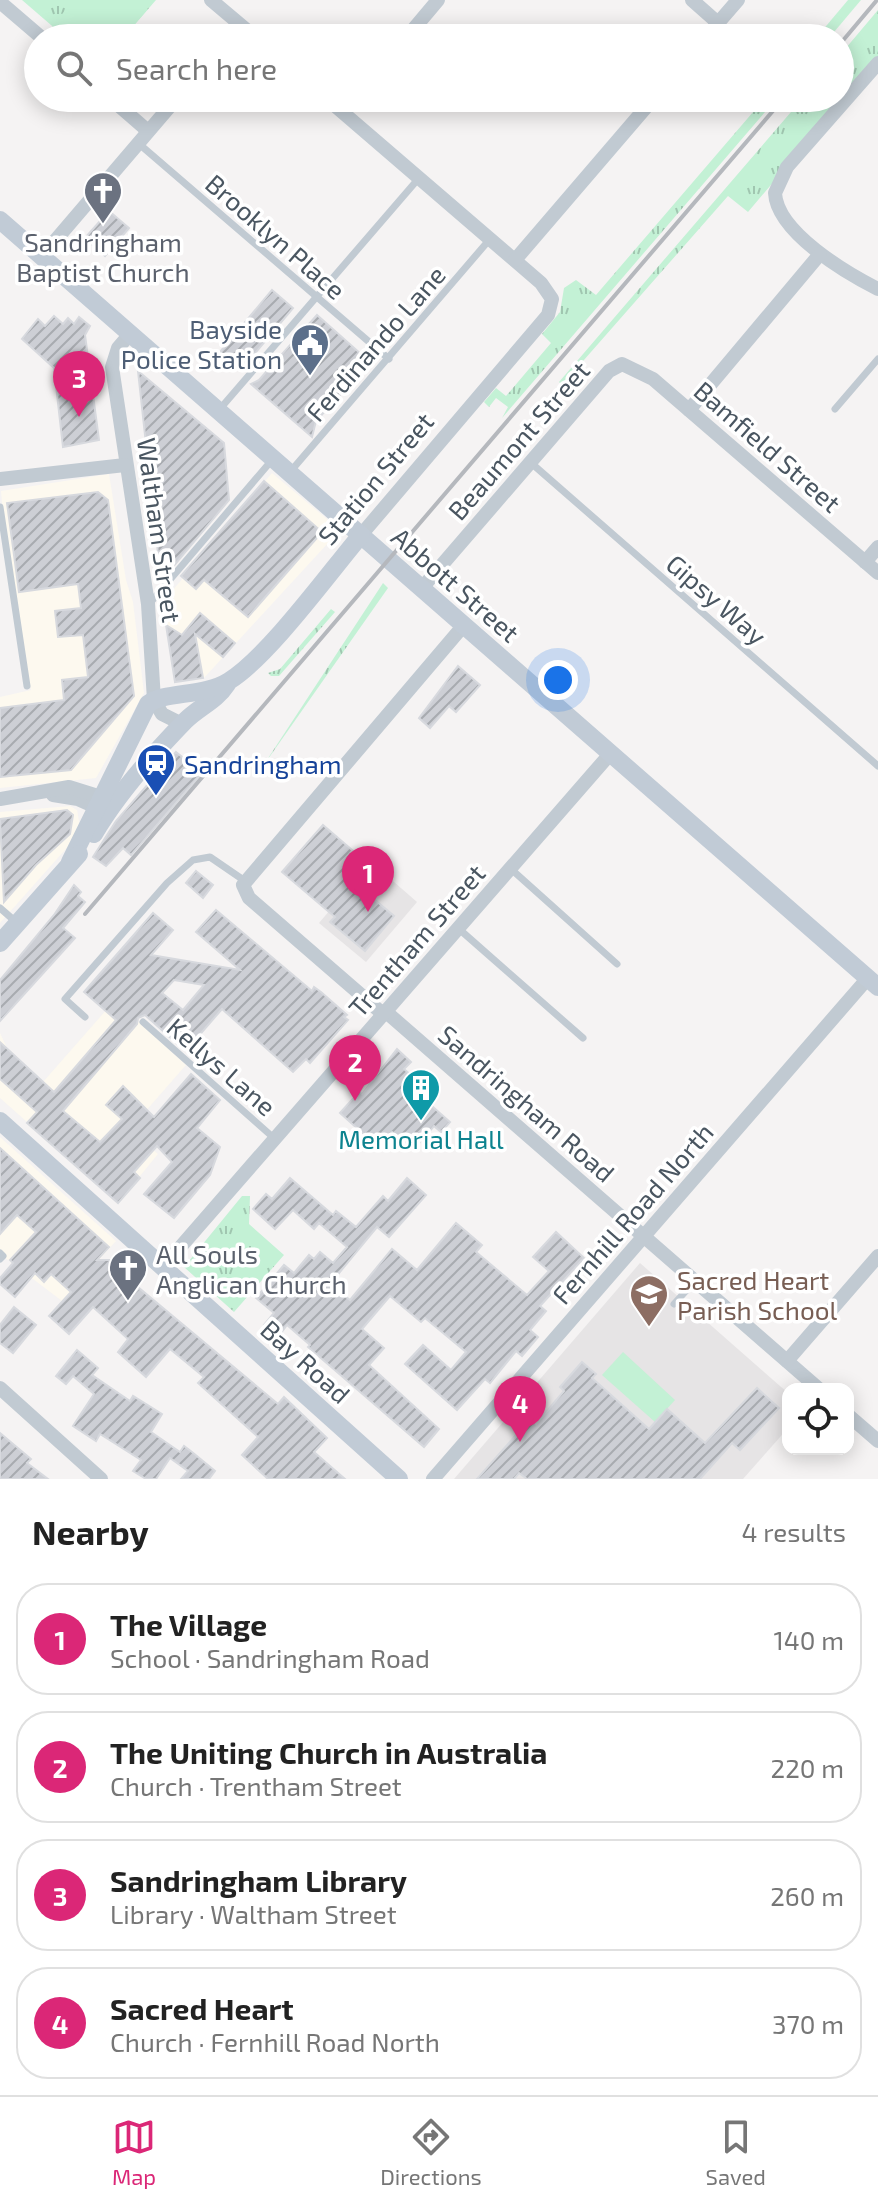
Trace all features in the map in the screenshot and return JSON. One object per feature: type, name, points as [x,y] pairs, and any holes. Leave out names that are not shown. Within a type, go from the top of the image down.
[{"type":"street","points":[[211,0],[239,24]]},
{"type":"street","points":[[418,24],[438,0]]},
{"type":"street","points":[[692,0],[718,23],[738,0]]},
{"type":"street","points":[[0,2],[26,24]]},
{"type":"street","points":[[854,90],[878,63]]},
{"type":"street","points":[[122,112],[143,137]]},
{"type":"street","points":[[42,256],[165,112]]},
{"type":"street","points":[[343,112],[515,260],[642,112]]},
{"type":"street","points":[[835,112],[787,167],[775,193],[781,213],[820,254],[878,289]]},
{"type":"street","name":"Abbott Street","points":[[0,220],[873,983]]},
{"type":"street","points":[[689,410],[820,254]]},
{"type":"street","name":"Station Street","points":[[102,804],[186,720],[218,697],[229,681],[270,642],[548,315],[552,303],[550,291],[515,260]]},
{"type":"street","name":"Waltham Street","points":[[130,334],[118,348],[112,367],[148,604],[154,700]]},
{"type":"street","name":"Bamfield Street","points":[[622,364],[641,371],[689,410],[878,573]]},
{"type":"street","name":"Beaumont Street","points":[[422,588],[609,371],[622,364]]},
{"type":"street","points":[[0,479],[125,465]]},
{"type":"street","points":[[865,562],[878,547]]},
{"type":"street","points":[[245,881],[464,625]]},
{"type":"street","name":"Station Street","points":[[0,943],[70,862],[102,804],[144,709],[154,700],[197,694],[229,681]]},
{"type":"street","points":[[175,696],[186,720]]},
{"type":"street","points":[[154,700],[162,714],[186,720]]},
{"type":"street","name":"Trentham Street","points":[[163,1267],[610,754]]},
{"type":"street","points":[[0,799],[41,793],[102,804]]},
{"type":"street","name":"Sandringham Road","points":[[245,881],[242,888],[249,898],[812,1383]]},
{"type":"street","name":"Fernhill Road North","points":[[433,1479],[644,1237],[873,983]]},
{"type":"street","name":"Bay Road","points":[[0,1121],[399,1479]]},
{"type":"street","points":[[787,1361],[878,1256]]},
{"type":"street","points":[[0,1388],[101,1479]]},
{"type":"street","points":[[854,1420],[878,1441]]},
{"type":"lane","name":"Brooklyn Place","points":[[143,137],[315,297],[389,359]]},
{"type":"lane","points":[[218,411],[419,178]]},
{"type":"lane","name":"Ferdinando Lane","points":[[289,474],[490,239]]},
{"type":"lane","points":[[835,409],[878,359]]},
{"type":"lane","points":[[148,604],[273,460]]},
{"type":"lane","name":"Gipsy Way","points":[[530,462],[878,766]]},
{"type":"lane","points":[[0,507],[27,686]]},
{"type":"lane","points":[[85,1017],[65,999],[151,901],[193,860],[210,857],[245,881]]},
{"type":"lane","points":[[510,868],[617,964]]},
{"type":"lane","points":[[0,908],[17,923]]},
{"type":"lane","points":[[458,928],[583,1038]]},
{"type":"lane","name":"Kellys Lane","points":[[143,1022],[275,1139]]},
{"type":"lane","points":[[0,1253],[3,1256],[0,1259]]},
{"type":"lane","points":[[674,1304],[695,1281]]},
{"type":"shaded area","points":[[272,473],[340,530],[203,679],[175,682],[166,625],[167,597]]},
{"type":"shaded area","points":[[109,474],[126,580],[133,602],[144,693],[96,778],[0,788],[0,697],[31,690],[10,598],[1,491]]},
{"type":"shaded area","points":[[70,806],[77,810],[81,832],[0,923],[0,812]]},
{"type":"shaded area","points":[[371,862],[417,902],[366,962],[319,923]]},
{"type":"shaded area","points":[[115,1000],[186,1065],[130,1129],[158,1154],[118,1203],[0,1098],[0,1033],[7,1048],[43,1082]]},
{"type":"shaded area","points":[[0,1137],[116,1241],[62,1301],[0,1254]]},
{"type":"shaded area","name":"Sacred Heart Parish School","points":[[640,1263],[782,1388],[782,1435],[743,1479],[454,1479]]},
{"type":"green space","points":[[22,0],[156,0],[135,24],[50,24]]},
{"type":"green space","points":[[74,0],[138,0],[148,9],[135,24],[54,24]]},
{"type":"green space","points":[[848,0],[861,0],[841,24],[828,24]]},
{"type":"green space","points":[[878,10],[878,58],[854,86],[854,38]]},
{"type":"green space","points":[[753,112],[765,112],[502,418],[508,407],[496,398],[489,407],[484,402],[496,388],[506,396],[551,343],[542,334],[560,312],[564,288],[576,280],[596,295]]},
{"type":"green space","points":[[791,112],[832,112],[748,212],[728,196],[562,385],[559,382]]},
{"type":"green space","points":[[383,583],[388,588],[261,769]]},
{"type":"green space","points":[[331,609],[335,612],[279,676],[271,676],[268,673],[280,669]]},
{"type":"green space","points":[[242,1196],[250,1196],[249,1224],[284,1255],[234,1312],[184,1267]]},
{"type":"green space","points":[[623,1352],[675,1400],[655,1422],[602,1375]]},
{"type":"building","points":[[109,211],[129,228],[105,256],[85,238]]},
{"type":"building","points":[[272,290],[293,308],[241,370],[220,352]]},
{"type":"building","name":"Bayside Police Station","points":[[317,315],[370,362],[316,421],[312,437],[251,384],[259,380]]},
{"type":"building","points":[[54,316],[63,324],[68,318],[74,324],[79,317],[90,326],[85,335],[99,440],[63,447],[54,368],[22,339],[38,319],[45,326]]},
{"type":"building","points":[[138,371],[224,443],[229,500],[172,568],[160,572]]},
{"type":"building","points":[[264,481],[322,532],[248,617],[204,580],[196,589],[181,576]]},
{"type":"building","points":[[98,492],[108,500],[134,696],[71,770],[0,777],[0,708],[64,700],[62,680],[88,677],[83,635],[58,637],[55,611],[81,608],[78,584],[19,592],[7,503]]},
{"type":"building","points":[[200,613],[235,643],[223,657],[195,634],[203,678],[175,682],[166,625],[182,635]]},
{"type":"building","points":[[458,666],[480,685],[456,712],[449,706],[430,728],[419,718]]},
{"type":"building","points":[[176,752],[202,773],[131,855],[123,848],[106,866],[93,857],[116,821]]},
{"type":"building","points":[[67,810],[73,815],[70,834],[36,865],[4,902],[0,819]]},
{"type":"building","points":[[323,825],[365,861],[350,879],[394,916],[365,951],[330,922],[335,917],[282,872]]},
{"type":"building","points":[[196,871],[213,885],[203,898],[186,883]]},
{"type":"building","points":[[74,885],[81,892],[78,896],[85,902],[63,928],[75,938],[0,1021],[0,980],[54,915]]},
{"type":"building","points":[[216,910],[312,991],[314,987],[321,992],[347,1015],[344,1017],[348,1020],[310,1063],[306,1059],[293,1072],[222,1009],[189,1047],[184,1043],[181,1047],[145,1015],[138,1018],[137,1024],[63,1111],[100,1142],[122,1119],[106,1105],[123,1086],[154,1117],[191,1074],[220,1100],[197,1128],[220,1147],[210,1175],[174,1218],[144,1194],[172,1162],[157,1146],[134,1172],[140,1178],[118,1203],[27,1123],[37,1112],[0,1079],[0,1042],[54,1092],[116,1020],[84,992],[153,913],[173,930],[151,955],[240,970],[196,932]],"holes":[[[174,980],[204,985],[183,1010],[162,993]]]},
{"type":"building","points":[[397,1049],[411,1062],[404,1069],[413,1077],[407,1084],[450,1122],[441,1132],[434,1126],[413,1150],[392,1132],[378,1147],[340,1113],[359,1092],[362,1094]]},
{"type":"building","points":[[0,1148],[109,1247],[97,1260],[119,1260],[122,1283],[134,1294],[139,1288],[278,1404],[284,1397],[327,1438],[314,1452],[345,1479],[268,1479],[242,1455],[258,1437],[198,1383],[204,1377],[170,1349],[146,1377],[118,1352],[128,1339],[93,1307],[69,1334],[49,1316],[71,1292],[51,1274],[44,1282],[35,1273],[15,1297],[0,1284],[0,1278],[13,1263],[10,1260],[36,1232],[17,1215],[0,1234]]},
{"type":"building","points":[[290,1178],[333,1215],[336,1211],[356,1227],[383,1196],[388,1201],[407,1178],[426,1195],[389,1237],[377,1227],[330,1284],[350,1300],[392,1249],[417,1270],[456,1223],[482,1245],[476,1252],[527,1295],[549,1271],[533,1257],[556,1232],[584,1258],[540,1306],[546,1311],[530,1330],[538,1337],[522,1356],[516,1351],[490,1383],[485,1379],[457,1410],[405,1364],[423,1345],[451,1370],[466,1352],[425,1318],[421,1322],[390,1296],[362,1329],[384,1348],[369,1365],[439,1429],[424,1447],[308,1347],[310,1345],[287,1325],[278,1337],[264,1325],[274,1313],[256,1298],[284,1265],[294,1273],[309,1255],[314,1259],[320,1252],[333,1263],[347,1247],[319,1223],[314,1229],[293,1210],[275,1229],[253,1209],[266,1194],[272,1199]]},
{"type":"building","points":[[650,1287],[659,1297],[643,1311],[634,1301]]},
{"type":"building","points":[[14,1307],[36,1325],[13,1353],[0,1343],[0,1325]]},
{"type":"building","points":[[77,1350],[98,1368],[92,1375],[130,1401],[133,1396],[162,1414],[151,1432],[180,1452],[184,1446],[192,1452],[215,1471],[209,1479],[181,1479],[188,1471],[170,1458],[156,1479],[146,1479],[133,1471],[141,1460],[100,1434],[96,1441],[73,1426],[94,1394],[73,1376],[66,1384],[56,1376]]},
{"type":"building","points":[[582,1362],[596,1374],[592,1378],[649,1429],[667,1409],[705,1443],[757,1388],[779,1408],[740,1450],[732,1443],[700,1479],[527,1479],[519,1473],[514,1479],[477,1479],[530,1419],[536,1424],[564,1391],[560,1387]]},
{"type":"building","points":[[0,1433],[31,1459],[27,1463],[48,1479],[0,1479]]},
{"type":"railway","points":[[854,27],[877,0]]},
{"type":"railway","points":[[85,914],[772,112]]},
{"type":"place","name":"Sandringham Baptist Church","points":[[103,225]]},
{"type":"place","name":"Bayside Police Station","points":[[310,377]]},
{"type":"place","name":"Sandringham Library","points":[[79,417]]},
{"type":"place","name":"Sandringham","points":[[156,797]]},
{"type":"place","name":"The Village","points":[[368,912]]},
{"type":"place","name":"The Uniting Church in Australia","points":[[355,1101]]},
{"type":"place","name":"Memorial Hall","points":[[421,1122]]},
{"type":"place","name":"All Souls Anglican Church","points":[[128,1302]]},
{"type":"place","name":"Sacred Heart Parish School","points":[[649,1328]]},
{"type":"place","name":"Sacred Heart","points":[[520,1442]]}]
